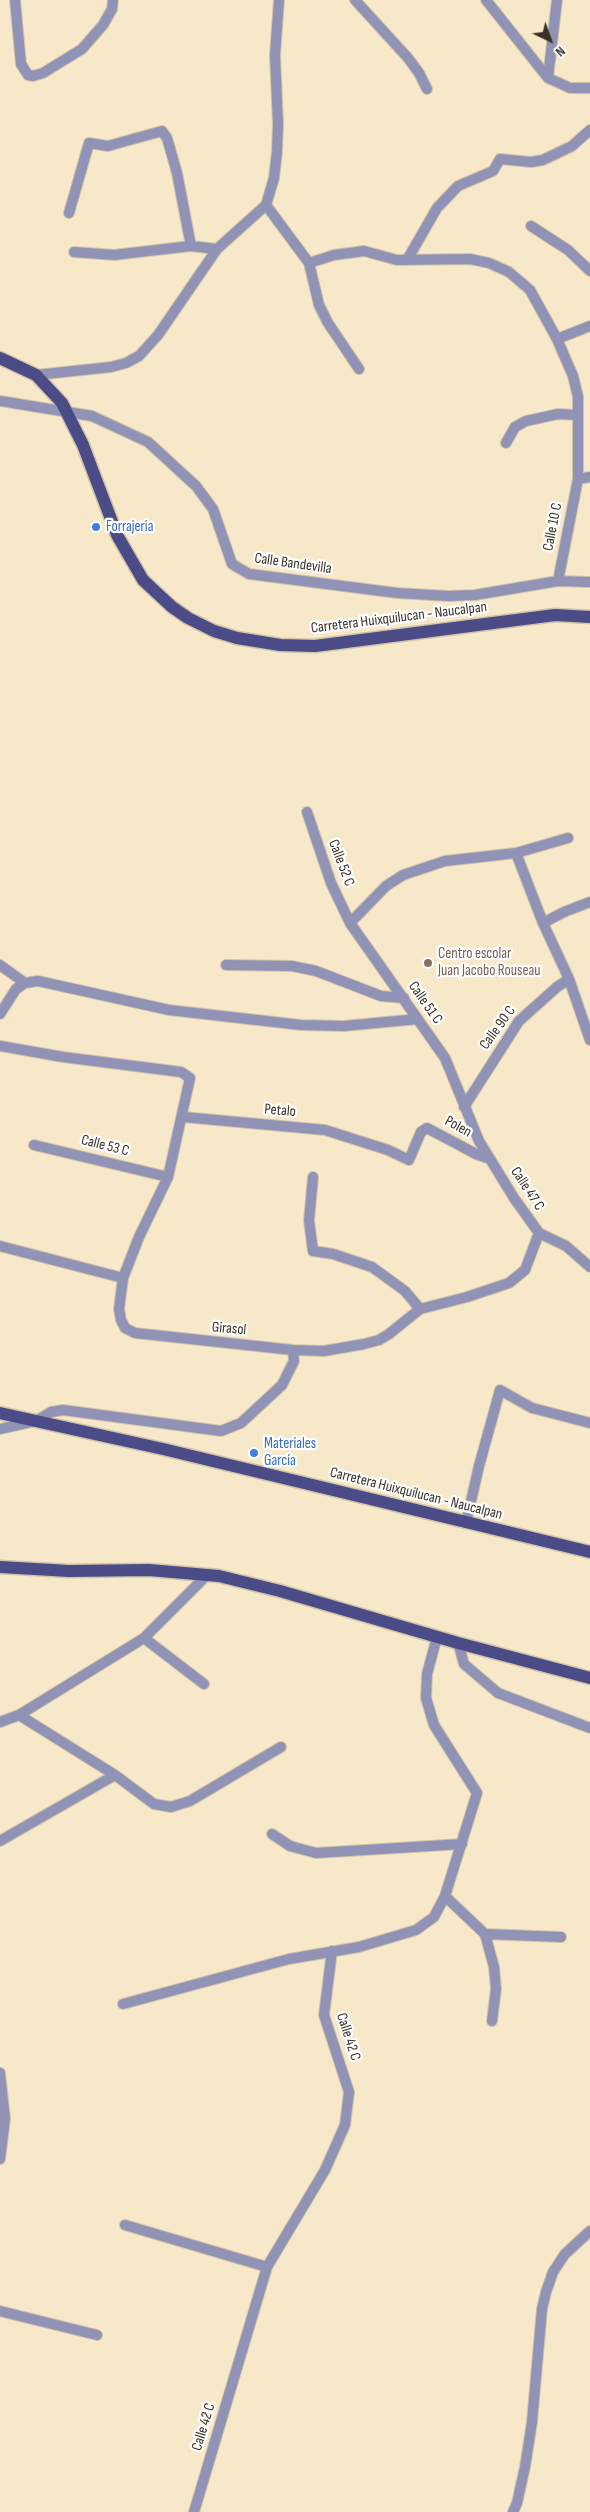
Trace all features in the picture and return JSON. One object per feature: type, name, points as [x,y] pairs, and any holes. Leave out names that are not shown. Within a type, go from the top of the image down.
[{"type":"main road","name":"Carretera Huixquilucan - Naucalpan","points":[[0,358],[36,375],[50,388],[67,412],[83,445],[118,534],[143,580],[172,607],[214,631],[237,638],[280,645],[315,646],[342,644],[517,619],[555,615],[590,617]]},
{"type":"main road","name":"Carretera Huixquilucan - Naucalpan","points":[[0,1413],[164,1449],[590,1552]]},
{"type":"main road","points":[[0,1567],[69,1571],[149,1570],[207,1575],[280,1591],[436,1637],[590,1678]]},
{"type":"street","points":[[15,0],[21,64],[28,75],[33,76],[43,73],[82,49],[103,25],[112,9],[113,0]]},
{"type":"street","points":[[36,375],[111,367],[126,363],[139,356],[158,335],[217,249],[266,205],[274,178],[277,152],[278,124],[275,55],[279,0]]},
{"type":"street","points":[[355,0],[408,58],[419,73],[427,89]]},
{"type":"street","points":[[486,0],[548,78],[570,88],[590,88]]},
{"type":"street","points":[[548,78],[557,0]]},
{"type":"street","points":[[69,212],[89,143],[108,146],[162,130],[167,138],[177,173],[192,246]]},
{"type":"street","points":[[407,260],[438,208],[458,186],[493,171],[500,159],[531,162],[543,160],[572,146],[590,130]]},
{"type":"street","points":[[266,205],[309,263],[319,305],[328,323],[359,369]]},
{"type":"street","points":[[531,226],[568,250],[590,271]]},
{"type":"street","points":[[74,252],[114,255],[192,246],[217,249]]},
{"type":"street","name":"Calle 10 C","points":[[309,263],[334,255],[364,251],[397,260],[470,259],[489,262],[509,272],[530,290],[557,339],[573,376],[578,396],[578,479],[558,581]]},
{"type":"street","points":[[557,339],[590,326]]},
{"type":"street","name":"Calle Bandevilla","points":[[0,401],[92,416],[123,428],[148,442],[186,474],[213,509],[232,564],[242,572],[354,588],[448,596],[475,595],[558,581],[590,582]]},
{"type":"street","points":[[506,443],[515,427],[526,421],[558,414],[578,415]]},
{"type":"street","points":[[578,479],[590,478]]},
{"type":"street","name":"Calle 52 C","points":[[307,812],[331,883],[350,923]]},
{"type":"street","points":[[350,923],[386,886],[403,875],[445,861],[516,853],[568,838]]},
{"type":"street","points":[[516,853],[543,923],[569,979],[590,1040]]},
{"type":"street","points":[[543,923],[590,902]]},
{"type":"street","name":"Calle 51 C","points":[[350,923],[404,998],[450,1067],[464,1106]]},
{"type":"street","points":[[0,965],[20,986]]},
{"type":"street","points":[[226,966],[292,966],[316,970],[381,996],[404,998]]},
{"type":"street","name":"Calle 90 C","points":[[464,1106],[519,1020],[569,979]]},
{"type":"street","points":[[0,1014],[20,986],[38,981],[169,1010],[301,1025],[344,1026],[418,1019]]},
{"type":"street","name":"Girasol","points":[[0,1046],[63,1057],[181,1072],[189,1076],[190,1082],[183,1117],[168,1177],[139,1237],[123,1278],[119,1309],[121,1320],[126,1328],[135,1333],[294,1350],[324,1351],[379,1340],[420,1309]]},
{"type":"street","name":"Calle 47 C","points":[[464,1106],[490,1159],[514,1198],[539,1233],[566,1246],[590,1267]]},
{"type":"street","name":"Petalo","points":[[183,1117],[325,1130],[373,1145]]},
{"type":"street","name":"Polen","points":[[373,1145],[409,1160],[421,1132],[427,1128],[476,1154],[490,1159]]},
{"type":"street","name":"Calle 53 C","points":[[34,1145],[168,1177]]},
{"type":"street","points":[[314,1177],[309,1214],[313,1251],[333,1254],[372,1267],[405,1291],[420,1309],[468,1297],[509,1283],[525,1270],[539,1233]]},
{"type":"street","points":[[0,1246],[123,1278]]},
{"type":"street","points":[[0,1429],[36,1421],[51,1412],[63,1410],[221,1430],[241,1424],[282,1385],[294,1361],[294,1350]]},
{"type":"street","points":[[466,1523],[479,1466],[500,1390],[532,1408],[590,1423]]},
{"type":"street","points":[[0,1722],[19,1715],[144,1638],[207,1575]]},
{"type":"street","points":[[123,2004],[289,1959],[359,1947],[416,1930],[434,1917],[445,1896],[477,1793],[434,1725],[426,1698],[426,1674],[436,1637]]},
{"type":"street","points":[[144,1638],[204,1684]]},
{"type":"street","points":[[458,1643],[464,1664],[498,1693],[590,1728]]},
{"type":"street","points":[[19,1715],[115,1775],[154,1804],[171,1807],[190,1801],[281,1747]]},
{"type":"street","points":[[0,1842],[115,1775]]},
{"type":"street","points":[[272,1834],[290,1846],[316,1853],[462,1844]]},
{"type":"street","points":[[445,1896],[485,1934],[494,1967],[496,1989],[492,2021]]},
{"type":"street","points":[[485,1934],[561,1937]]},
{"type":"street","name":"Calle 42 C","points":[[194,2512],[266,2267],[325,2170],[345,2125],[349,2092],[324,2015],[332,1951]]},
{"type":"street","points":[[0,2073],[5,2119],[0,2159]]},
{"type":"street","points":[[125,2225],[266,2267]]},
{"type":"street","points":[[513,2512],[517,2503],[525,2467],[532,2422],[542,2309],[546,2292],[553,2272],[565,2254],[590,2231]]},
{"type":"street","points":[[0,2311],[97,2335]]},
{"type":"place","name":"Forrajeria","points":[[96,527]]},
{"type":"place","name":"Centro escolar Juan Jacobo Rouseau","points":[[428,963]]},
{"type":"place","name":"Materiales García","points":[[254,1453]]}]
